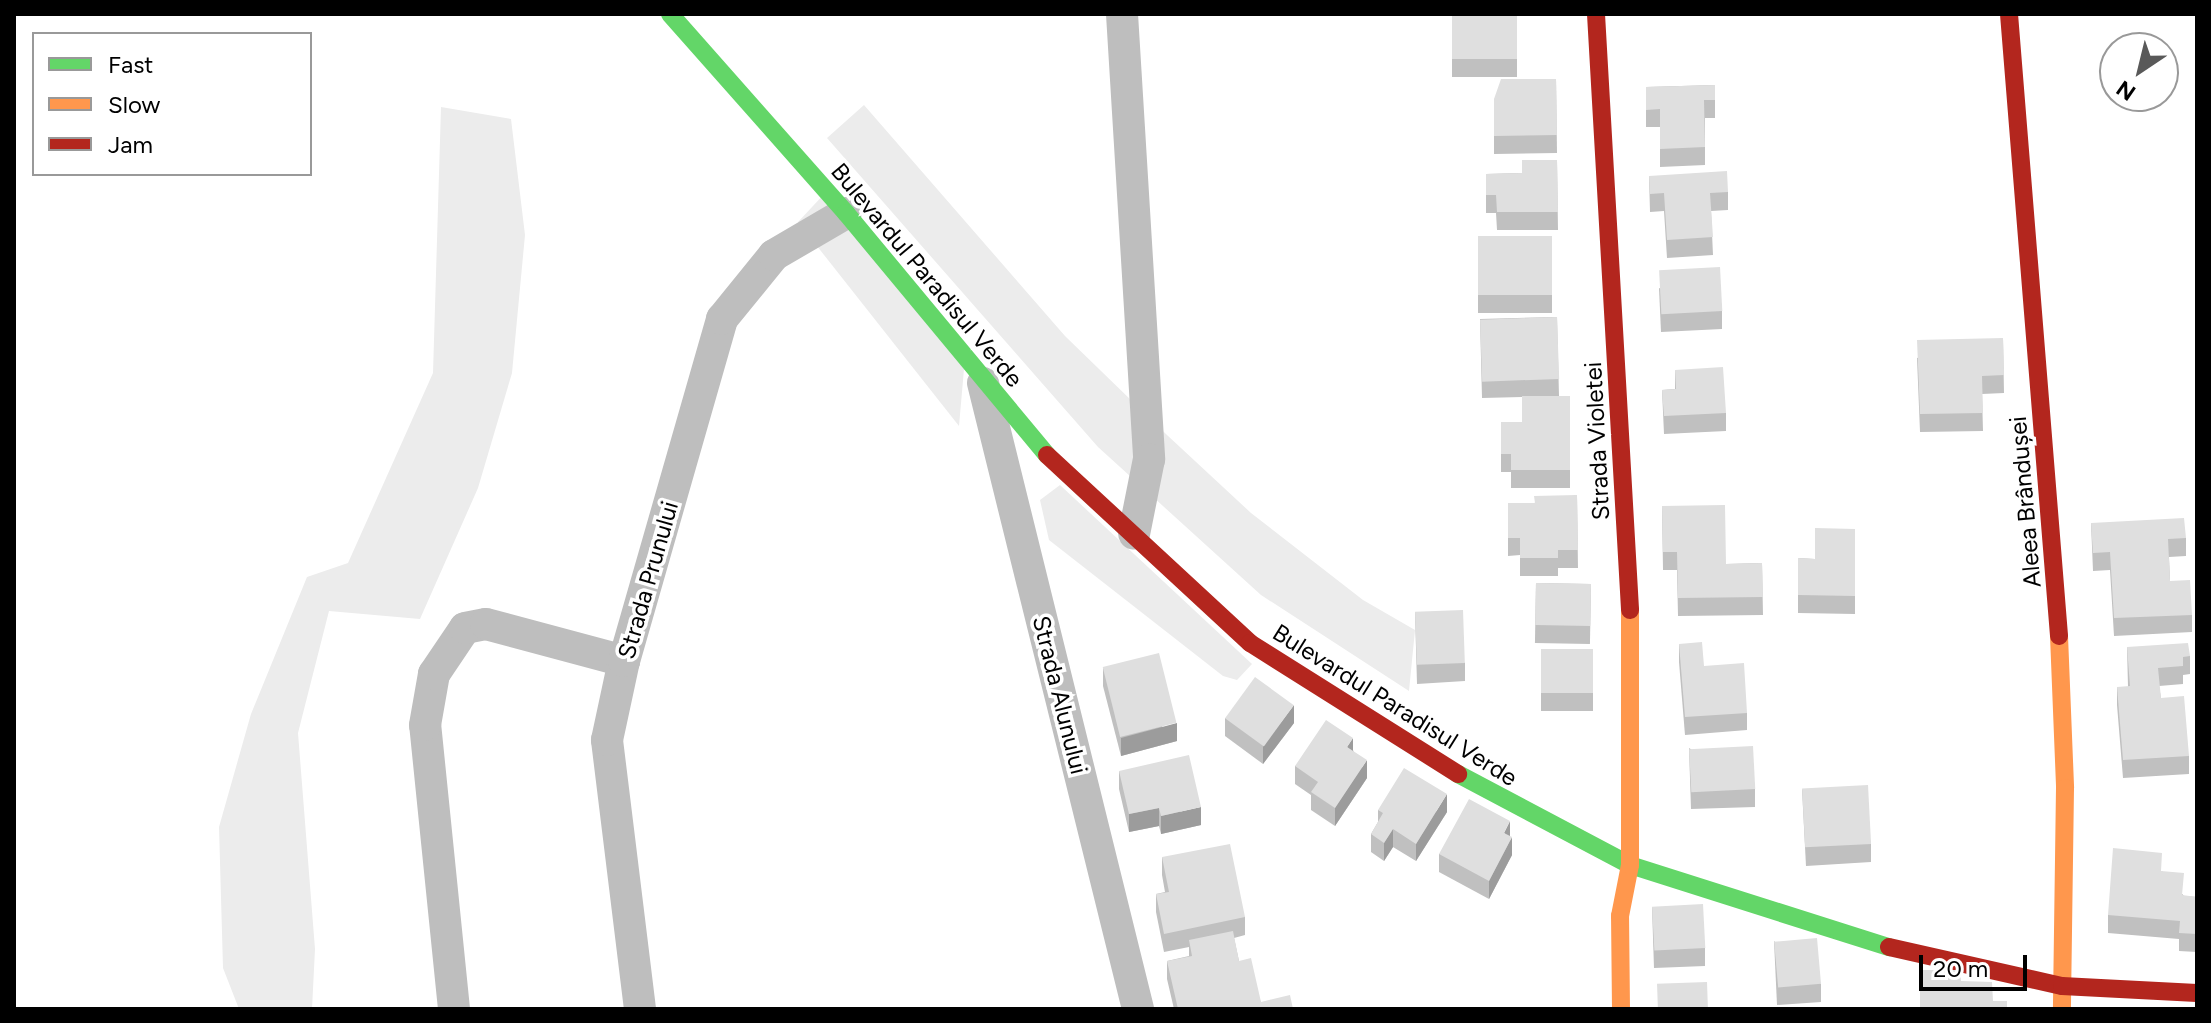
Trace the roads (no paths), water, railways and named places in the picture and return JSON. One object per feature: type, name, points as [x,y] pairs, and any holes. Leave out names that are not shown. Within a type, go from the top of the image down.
[{"type":"street","name":"Bulevardul Paradisul Verde","points":[[670,14],[846,213],[982,381],[1059,469],[1134,534],[1250,643],[1465,778],[1630,865],[1937,961],[2062,986],[2197,993]]},
{"type":"street","points":[[1122,14],[1149,459],[1134,534]]},
{"type":"street","name":"Strada Violetei","points":[[1596,14],[1630,600],[1630,865],[1620,916],[1621,1009]]},
{"type":"street","name":"Aleea Brândușei","points":[[2009,14],[2059,625],[2065,788],[2062,1009]]},
{"type":"street","name":"Strada Prunului","points":[[640,1009],[607,740],[624,661],[722,319],[774,255],[846,213]]},
{"type":"street","name":"Strada Alunului","points":[[982,381],[1138,1009]]},
{"type":"street","points":[[454,1009],[425,725],[434,674],[465,628],[486,624],[624,661]]}]
